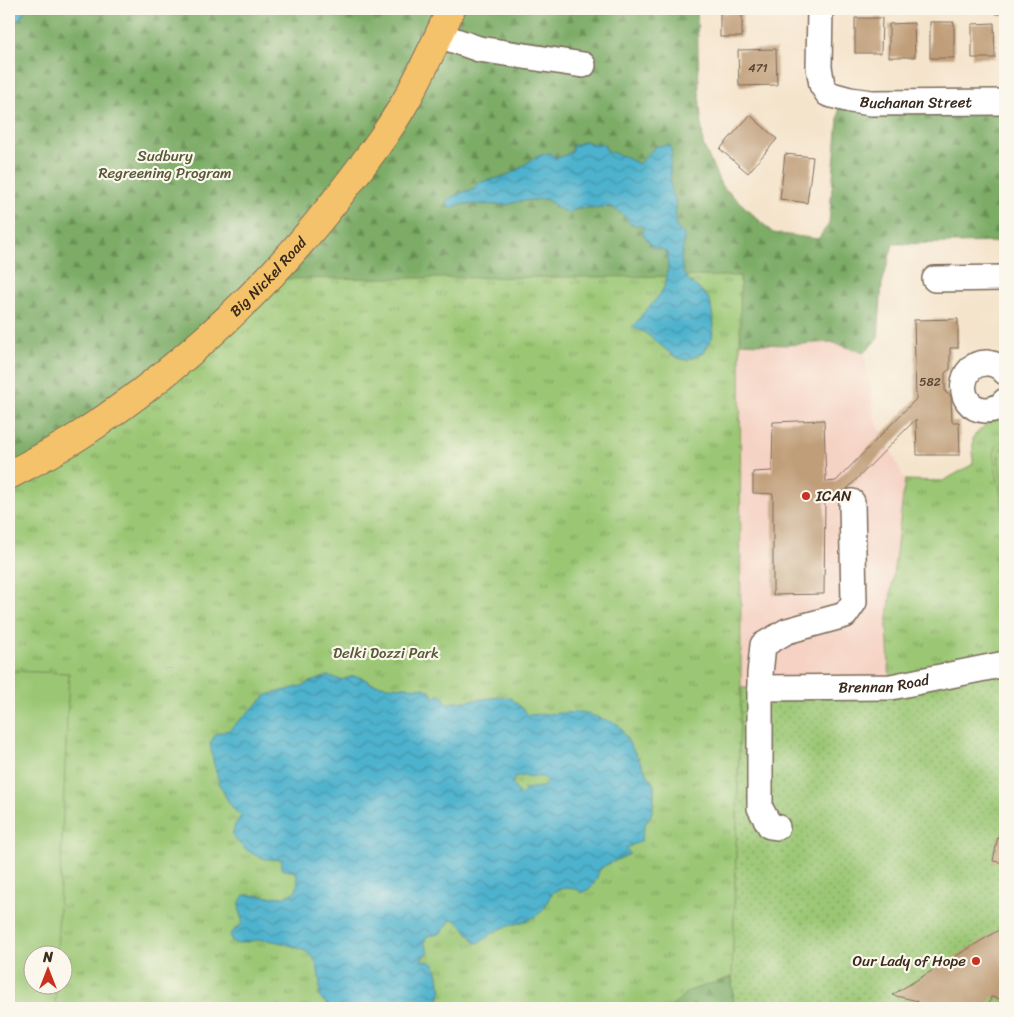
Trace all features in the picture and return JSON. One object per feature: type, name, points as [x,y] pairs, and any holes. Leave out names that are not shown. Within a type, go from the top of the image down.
[{"type":"main road","name":"Big Nickel Road","points":[[9,475],[83,433],[132,399],[177,363],[229,316],[289,257],[332,206],[375,149],[404,104],[451,9]]},
{"type":"street","name":"Buchanan Street","points":[[820,9],[819,67],[822,84],[828,94],[872,103],[1005,102]]},
{"type":"street","points":[[439,35],[479,49],[584,65]]},
{"type":"street","points":[[935,280],[1005,278]]},
{"type":"street","points":[[1005,366],[982,363],[972,368],[966,374],[963,382],[966,398],[980,410],[998,408],[1005,401]]},
{"type":"street","points":[[777,827],[770,826],[760,808],[760,674],[763,645],[787,631],[845,615],[854,602],[852,502]]},
{"type":"street","name":"Brennan Road","points":[[760,688],[891,687],[1005,664]]},
{"type":"shaded area","points":[[831,342],[864,353],[875,419],[905,480],[887,625],[890,686],[741,688],[739,343],[786,345]]},
{"type":"green space","name":"Sudbury Regreening Program","points":[[27,9],[697,9],[699,92],[703,144],[721,185],[773,233],[818,239],[829,224],[840,96],[1005,101],[1005,242],[893,244],[882,284],[878,338],[864,353],[831,342],[786,345],[739,343],[740,276],[9,477],[9,32]]},
{"type":"green space","name":"Delki Dozzi Park","points":[[740,276],[741,688],[732,977],[688,991],[670,1008],[9,1008],[9,477],[269,279]]},
{"type":"green space","points":[[1005,406],[1005,662],[890,686],[887,625],[905,480],[943,481],[973,464],[973,437]]},
{"type":"green space","points":[[1002,441],[1005,441],[1005,444],[1000,449],[998,455],[1005,504],[1005,533],[999,561],[1000,570],[1005,578],[1005,582],[1000,578],[995,566],[1002,532],[1003,512],[994,454],[996,447]]},
{"type":"green space","points":[[1005,662],[1005,1008],[734,1008],[732,977],[741,688],[890,686]]},
{"type":"green space","points":[[9,671],[69,673],[57,944],[22,944],[22,994],[56,994],[55,1008],[9,1008]]},
{"type":"green space","points":[[732,977],[734,1008],[670,1008],[688,991]]},
{"type":"water","points":[[9,9],[27,9],[9,32]]},
{"type":"water","points":[[585,141],[594,144],[604,144],[607,151],[626,157],[639,164],[656,146],[670,145],[672,155],[670,165],[671,191],[675,199],[676,227],[684,235],[681,259],[683,272],[687,279],[706,295],[710,301],[714,325],[712,338],[704,352],[687,360],[681,359],[674,356],[644,332],[632,327],[659,296],[665,284],[668,271],[668,253],[661,249],[653,248],[643,234],[643,226],[631,224],[612,207],[577,208],[568,213],[546,199],[520,201],[507,205],[461,204],[451,208],[445,202],[462,192],[474,190],[477,183],[508,175],[539,156],[551,153],[555,158],[564,156],[572,151],[572,146]]},
{"type":"water","points":[[328,676],[341,680],[354,676],[363,678],[370,683],[387,686],[424,688],[430,691],[435,698],[440,694],[448,703],[500,697],[511,698],[529,715],[582,712],[618,724],[654,785],[654,803],[651,815],[645,824],[641,841],[626,848],[630,854],[604,866],[599,871],[591,888],[581,893],[579,890],[570,888],[555,891],[550,896],[543,911],[535,917],[504,927],[481,941],[476,943],[463,926],[452,919],[440,934],[427,936],[424,942],[429,953],[423,956],[421,961],[428,961],[435,965],[442,990],[436,1008],[328,1008],[326,1003],[320,998],[317,965],[308,953],[289,945],[269,940],[237,944],[232,941],[230,934],[243,923],[239,908],[244,895],[281,897],[295,891],[298,883],[296,872],[281,869],[282,859],[268,859],[254,855],[232,836],[235,825],[241,816],[234,810],[224,793],[213,762],[210,743],[216,734],[229,730],[267,695],[302,686]],"holes":[[[515,777],[543,777],[547,781],[543,787],[523,789],[526,792],[520,795],[512,784]]]},
{"type":"building","points":[[955,9],[968,9],[968,13],[955,13]]},
{"type":"building","points":[[996,9],[1005,9],[1005,14],[996,14]]},
{"type":"building","points":[[720,13],[742,13],[742,37],[720,37]]},
{"type":"building","points":[[855,18],[882,18],[881,53],[855,53]]},
{"type":"building","points":[[930,22],[954,22],[954,58],[930,58]]},
{"type":"building","points":[[914,23],[915,57],[889,57],[889,24]]},
{"type":"building","points":[[994,23],[995,58],[972,58],[972,24]]},
{"type":"building","points":[[776,49],[777,85],[739,86],[738,50]]},
{"type":"building","points":[[750,115],[777,139],[748,173],[720,149]]},
{"type":"building","points":[[785,154],[813,157],[807,203],[780,199]]},
{"type":"building","name":"ICAN","points":[[958,319],[958,348],[950,348],[950,369],[945,373],[945,392],[951,396],[952,422],[959,422],[960,455],[917,455],[916,419],[838,498],[825,498],[824,594],[773,595],[773,494],[753,493],[753,472],[772,471],[773,422],[824,420],[826,482],[836,481],[916,399],[914,320]]},
{"type":"building","points":[[998,836],[1005,837],[1005,863],[993,861]]},
{"type":"building","name":"Our Lady of Hope","points":[[1004,912],[1005,1000],[991,997],[988,1008],[975,1006],[974,1008],[916,1008],[918,1001],[892,995],[1002,928]]},
{"type":"place","name":"ICAN","points":[[806,496]]},
{"type":"place","name":"Our Lady of Hope","points":[[976,961]]}]
